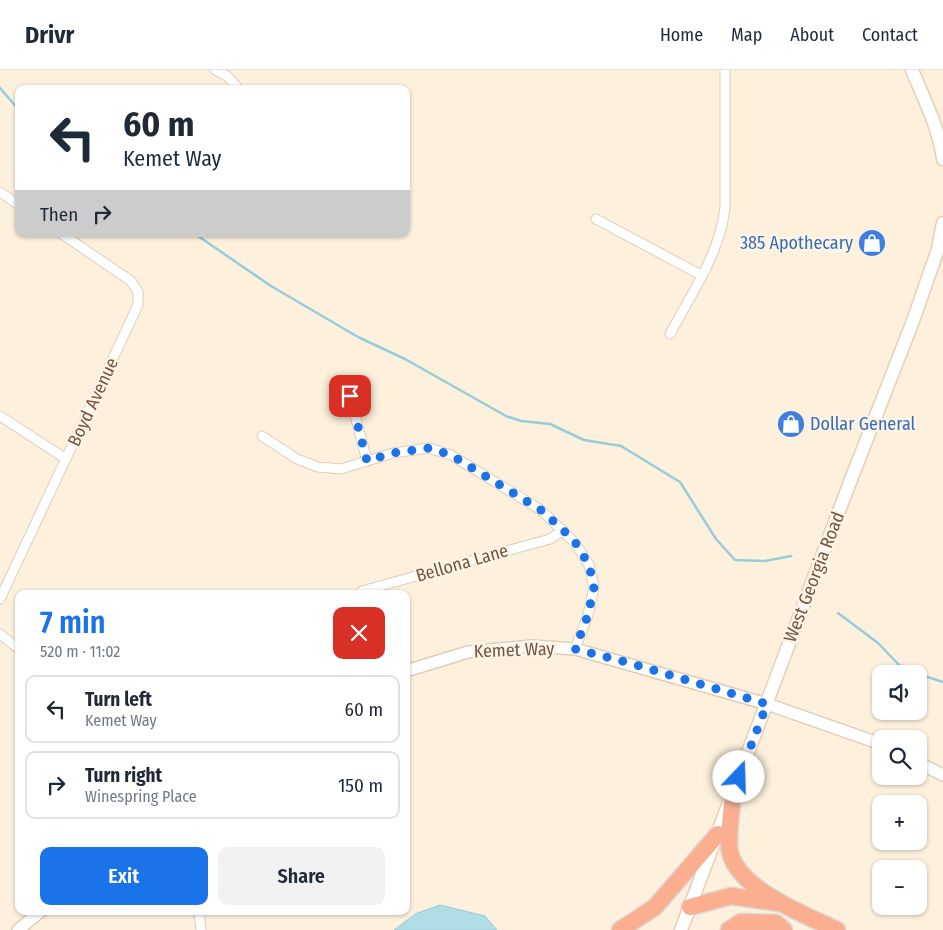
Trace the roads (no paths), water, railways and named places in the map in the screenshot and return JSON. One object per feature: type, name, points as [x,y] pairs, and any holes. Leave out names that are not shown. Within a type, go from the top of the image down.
[{"type":"highway","points":[[733,794],[730,851],[737,868],[748,880],[781,903],[837,930]]},
{"type":"highway","points":[[620,930],[655,907],[718,834]]},
{"type":"highway","points":[[690,907],[731,896],[781,903]]},
{"type":"highway","points":[[729,930],[741,922],[776,924],[784,930]]},
{"type":"main road","points":[[912,70],[931,113],[943,159]]},
{"type":"main road","name":"West Georgia Road","points":[[681,930],[850,482],[921,300],[938,249],[943,223]]},
{"type":"street","points":[[215,70],[225,73],[236,85]]},
{"type":"street","points":[[670,334],[715,249],[724,222],[725,70]]},
{"type":"street","points":[[0,192],[15,202]]},
{"type":"street","points":[[596,219],[701,275]]},
{"type":"street","name":"Boyd Avenue","points":[[0,599],[134,315],[139,298],[136,287],[131,281],[66,237]]},
{"type":"street","points":[[350,396],[367,461]]},
{"type":"street","points":[[0,416],[66,459]]},
{"type":"street","points":[[262,436],[298,459],[318,467],[341,469],[393,453],[429,448],[451,455],[541,510],[575,542],[589,565],[594,587],[588,615],[575,649]]},
{"type":"street","name":"Bellona Lane","points":[[366,590],[550,539],[563,530]]},
{"type":"street","points":[[0,634],[15,646]]},
{"type":"street","name":"Kemet Way","points":[[410,670],[468,652],[532,646],[575,649],[626,662],[767,704],[872,741]]},
{"type":"street","points":[[927,767],[943,775]]},
{"type":"street","points":[[18,930],[36,915]]},
{"type":"street","points":[[199,915],[201,930]]},
{"type":"water","points":[[440,905],[485,916],[497,930],[394,930],[415,914]]},
{"type":"waterway","points":[[0,88],[15,105]]},
{"type":"waterway","points":[[199,237],[271,286],[358,337],[405,359],[506,416],[521,421],[550,424],[584,440],[621,446],[680,482],[716,539],[735,560],[765,561],[791,556]]},
{"type":"waterway","points":[[838,613],[878,643],[899,665]]},
{"type":"waterway","points":[[927,677],[943,682]]},
{"type":"place","name":"385 Apothecary","points":[[872,243]]},
{"type":"place","name":"Dollar General","points":[[791,424]]}]
